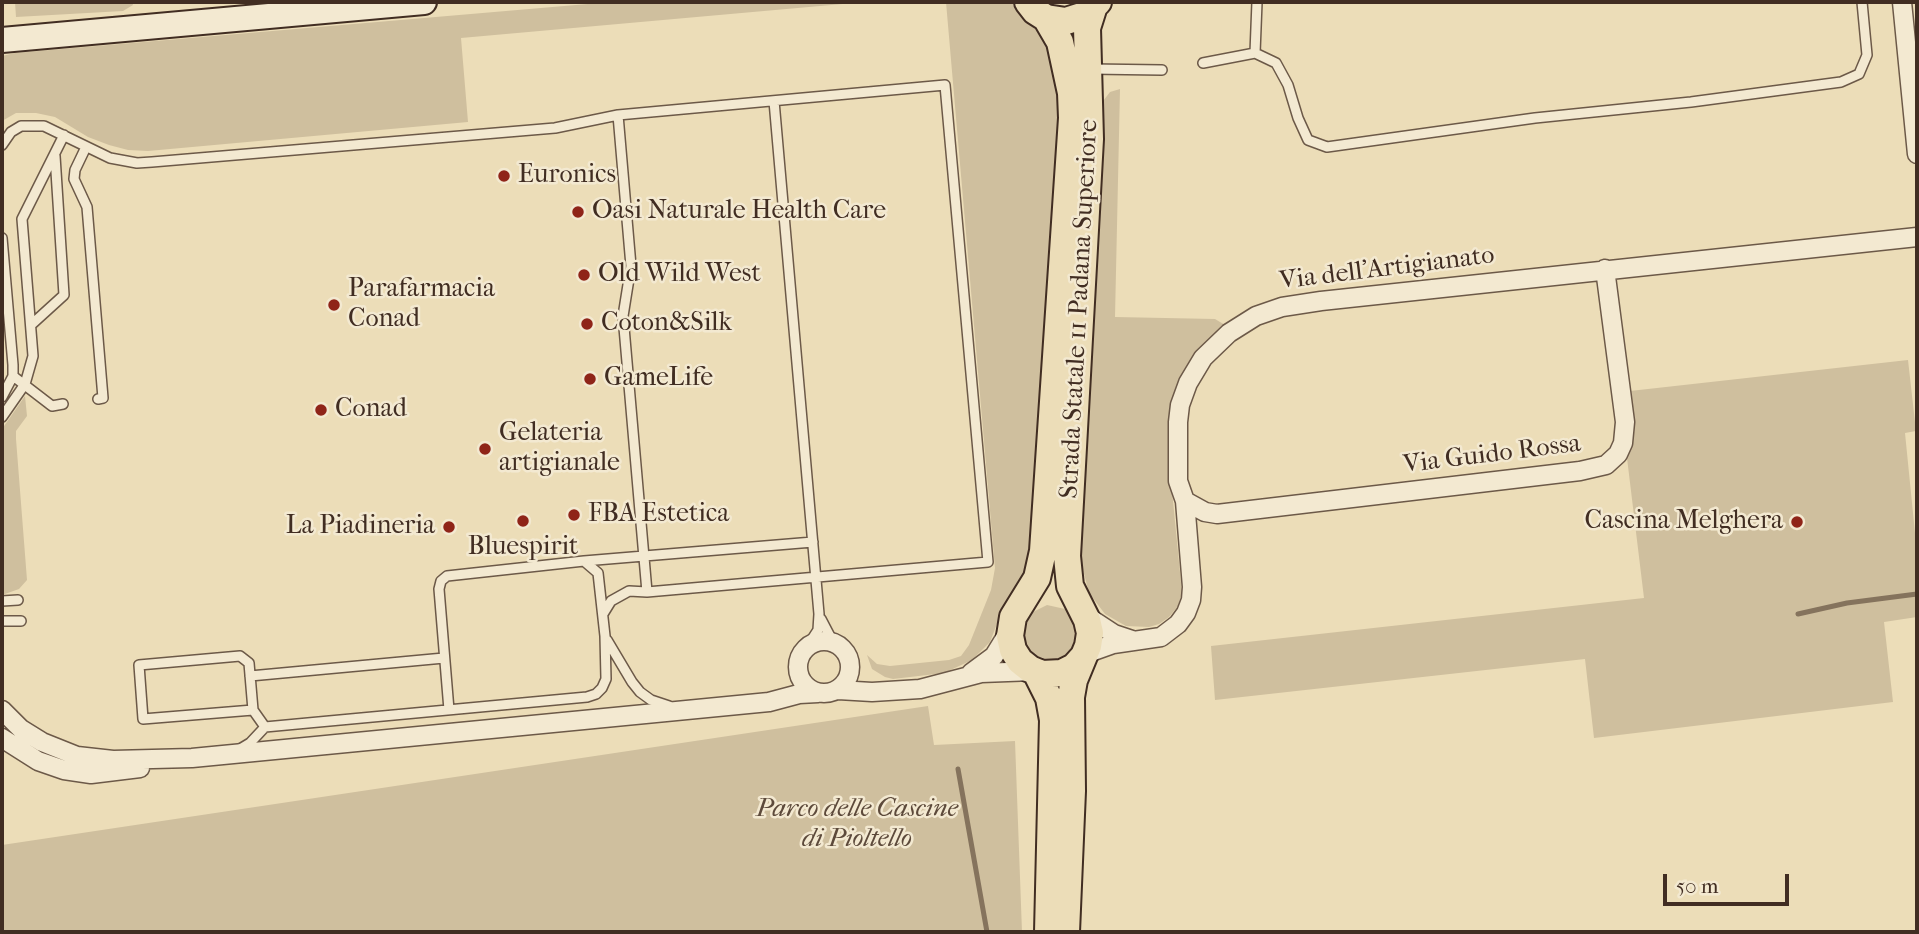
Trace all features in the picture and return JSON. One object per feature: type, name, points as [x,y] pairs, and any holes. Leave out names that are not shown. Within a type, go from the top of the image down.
[{"type":"main road","points":[[2,40],[424,2]]},
{"type":"main road","name":"Strada Statale 11 Padana Superiore","points":[[1037,10],[1056,21],[1076,19],[1095,5]]},
{"type":"main road","name":"Strada Statale 11 Padana Superiore","points":[[1066,932],[1072,791],[1071,697],[1090,633],[1070,586],[1067,556],[1090,139],[1087,29],[1095,5]]},
{"type":"main road","name":"Strada Statale 11 Padana Superiore","points":[[1015,618],[1037,578],[1043,544],[1072,118],[1071,93],[1060,43],[1037,10]]},
{"type":"main road","points":[[1083,612],[1064,597],[1051,594],[1032,598],[1015,618],[1011,643],[1024,666],[1049,675],[1074,667],[1084,656]]},
{"type":"main road","points":[[1035,672],[1049,698],[1053,720],[1048,932]]},
{"type":"street","points":[[1902,2],[1917,154]]},
{"type":"street","name":"Via dell'Artigianato","points":[[1084,656],[1108,645],[1152,639],[1170,632],[1178,624],[1191,600],[1185,501],[1178,481],[1178,422],[1182,398],[1206,354],[1256,316],[1305,303],[1917,237]]},
{"type":"street","name":"Via Guido Rossa","points":[[1185,501],[1213,514],[1580,471],[1606,465],[1618,454],[1623,443],[1625,422],[1605,269]]},
{"type":"street","points":[[1083,612],[1114,634],[1135,640]]},
{"type":"street","points":[[961,678],[990,661],[1015,618]]},
{"type":"street","points":[[743,704],[768,697],[778,691],[792,677],[803,655],[824,641],[841,646],[860,675],[874,684],[906,690]]},
{"type":"street","points":[[803,655],[800,678],[811,690],[818,693]]},
{"type":"street","points":[[838,690],[849,677],[850,661]]},
{"type":"street","points":[[2,710],[21,729],[42,743],[77,756],[113,760],[192,758],[778,701],[799,694],[838,690],[906,690],[934,687],[989,672],[1035,672]]},
{"type":"street","points":[[2,738],[38,761],[64,770],[91,774],[114,773],[192,758]]},
{"type":"lane","points":[[1255,53],[1257,2]]},
{"type":"lane","points":[[1203,63],[1255,53],[1276,63],[1288,85],[1308,140],[1327,147],[1846,80],[1859,74],[1867,55],[1862,2]]},
{"type":"lane","points":[[1090,69],[1162,70]]},
{"type":"lane","points":[[2,145],[11,132],[21,126],[44,126],[86,147],[124,161],[152,162],[555,128],[618,115],[945,85],[988,562],[647,592],[629,591],[617,596],[603,614]]},
{"type":"lane","points":[[774,101],[819,614],[818,630],[803,655]]},
{"type":"lane","points":[[618,115],[631,266],[623,316],[647,592]]},
{"type":"lane","points":[[2,416],[25,384],[33,356],[22,219],[64,135]]},
{"type":"lane","points":[[86,147],[75,170],[74,179],[88,207],[103,398],[98,399]]},
{"type":"lane","points":[[31,325],[64,295],[54,154]]},
{"type":"lane","points":[[2,238],[13,376],[2,397]]},
{"type":"lane","points":[[13,376],[52,406],[63,404]]},
{"type":"lane","points":[[449,710],[439,589],[447,576],[584,561],[813,542]]},
{"type":"lane","points":[[223,755],[250,743],[265,727],[596,694],[606,679],[605,636],[598,573],[584,561]]},
{"type":"lane","points":[[2,601],[18,600]]},
{"type":"lane","points":[[819,614],[833,642]]},
{"type":"lane","points":[[2,621],[21,621]]},
{"type":"lane","points":[[605,636],[640,692],[664,705],[684,710]]},
{"type":"lane","points":[[253,710],[144,719],[139,665],[240,656],[249,663],[253,710],[265,727]]},
{"type":"lane","points":[[250,676],[444,658]]},
{"type":"green space","points":[[15,2],[132,2],[133,5],[123,11],[16,17]]},
{"type":"green space","points":[[611,2],[865,2],[461,38],[468,122],[148,151],[109,145],[88,137],[55,117],[36,113],[16,113],[2,121],[2,56],[15,53]]},
{"type":"green space","points":[[946,2],[1013,2],[1046,40],[1063,82],[1030,570],[1003,608],[990,642],[972,660],[944,673],[893,679],[872,669],[867,655],[877,664],[890,666],[949,660],[961,656],[969,645],[991,590],[995,568]]},
{"type":"green space","points":[[1120,89],[1115,317],[1215,319],[1225,325],[1204,345],[1184,375],[1169,412],[1168,450],[1182,593],[1178,606],[1169,617],[1149,627],[1126,626],[1105,614],[1089,593],[1081,562],[1100,105],[1110,92]]},
{"type":"green space","points":[[1908,360],[1916,431],[1905,433],[1917,553],[1917,617],[1884,622],[1893,702],[1594,738],[1585,659],[1215,700],[1211,646],[1644,598],[1627,458],[1634,436],[1630,391]]},
{"type":"green space","points":[[25,396],[27,416],[16,431],[16,439],[27,580],[19,589],[2,595],[2,429]]},
{"type":"green space","points":[[1047,605],[1065,609],[1073,615],[1080,633],[1068,658],[1050,664],[1032,657],[1022,641],[1024,622],[1029,614]]},
{"type":"green space","name":"Parco delle Cascine di Pioltello","points":[[928,706],[934,745],[1015,741],[1022,932],[2,932],[2,845]]},
{"type":"waterway","points":[[1798,614],[1847,603],[1917,594]]},
{"type":"waterway","points":[[958,769],[987,932]]},
{"type":"place","name":"Euronics","points":[[504,176]]},
{"type":"place","name":"Oasi Naturale Health Care","points":[[578,212]]},
{"type":"place","name":"Old Wild West","points":[[584,275]]},
{"type":"place","name":"Parafarmacia Conad","points":[[334,305]]},
{"type":"place","name":"Coton&Silk","points":[[587,324]]},
{"type":"place","name":"GameLife","points":[[590,379]]},
{"type":"place","name":"Conad","points":[[321,410]]},
{"type":"place","name":"Gelateria artigianale","points":[[485,449]]},
{"type":"place","name":"FBA Estetica","points":[[574,515]]},
{"type":"place","name":"Bluespirit","points":[[523,521]]},
{"type":"place","name":"Cascina Melghera","points":[[1797,522]]},
{"type":"place","name":"La Piadineria","points":[[449,527]]}]
